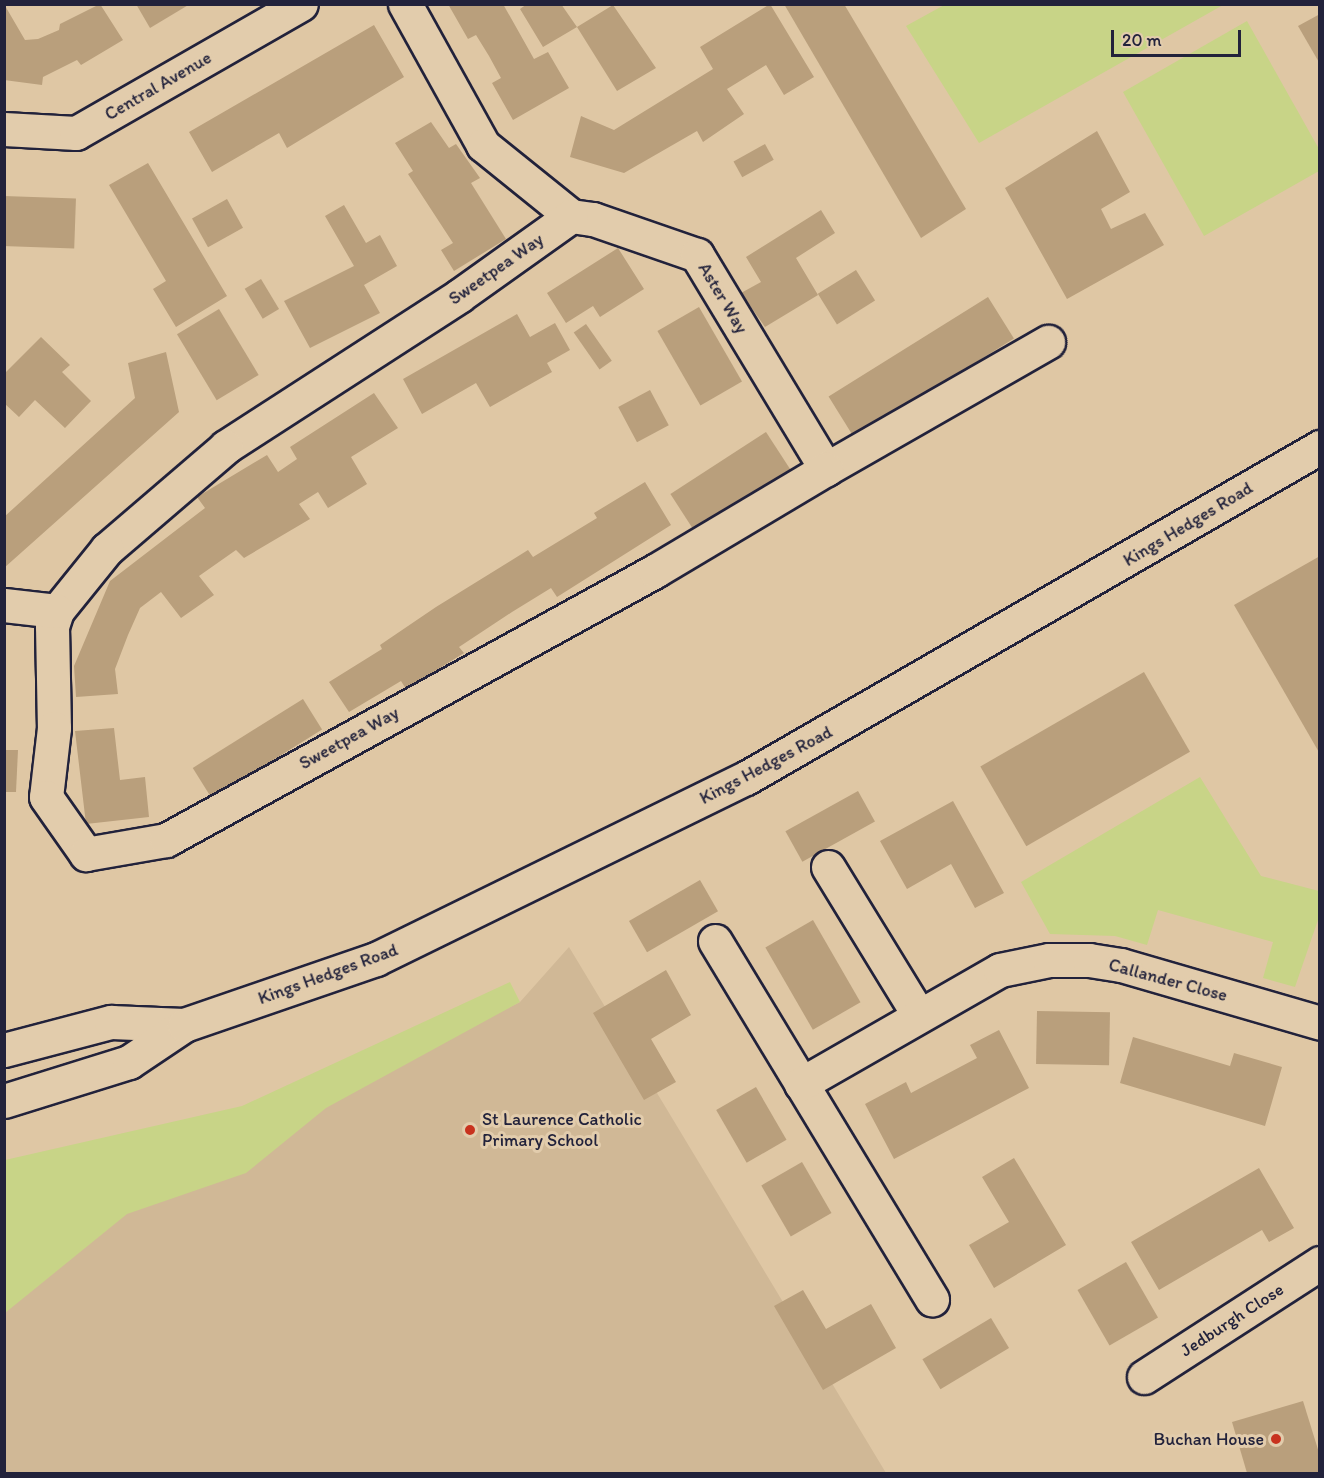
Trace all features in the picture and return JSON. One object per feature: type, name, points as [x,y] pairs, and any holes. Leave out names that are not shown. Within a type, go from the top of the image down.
[{"type":"street","name":"Central Avenue","points":[[4,129],[76,133],[301,4]]},
{"type":"street","name":"Aster Way","points":[[405,4],[483,144],[571,216],[593,219],[697,255],[826,469]]},
{"type":"street","name":"Sweetpea Way","points":[[571,216],[459,296],[226,447],[107,549],[57,611],[52,626],[54,728],[45,797],[86,854],[166,840],[655,570],[826,469]]},
{"type":"street","points":[[826,469],[1048,342]]},
{"type":"street","name":"Kings Hedges Road","points":[[4,1101],[129,1062],[184,1025],[376,959],[746,778],[1320,447]]},
{"type":"street","points":[[4,605],[57,611]]},
{"type":"street","points":[[828,867],[918,1014]]},
{"type":"street","points":[[715,941],[932,1300]]},
{"type":"street","name":"Callander Close","points":[[801,1084],[918,1014],[1000,970],[1048,960],[1089,960],[1130,967],[1320,1023]]},
{"type":"street","name":"Kings Hedges Road","points":[[4,1050],[111,1022],[184,1025]]},
{"type":"street","name":"Jedburgh Close","points":[[1144,1377],[1320,1263]]},
{"type":"shaded area","name":"St Laurence Catholic Primary School","points":[[569,947],[886,1473],[5,1474],[5,1259],[520,1002]]},
{"type":"green space","points":[[946,4],[1223,5],[979,143],[906,26]]},
{"type":"green space","points":[[1247,21],[1319,149],[1319,171],[1204,236],[1123,92]]},
{"type":"green space","points":[[1200,777],[1261,876],[1319,891],[1319,917],[1295,987],[1263,978],[1273,942],[1158,910],[1147,945],[1115,936],[1050,934],[1021,882]]},
{"type":"green space","points":[[510,982],[520,1002],[326,1108],[246,1173],[127,1214],[5,1313],[5,1160],[242,1106]]},
{"type":"building","points":[[4,4],[25,40],[38,39],[59,30],[60,24],[100,4],[123,40],[81,65],[77,60],[43,77],[42,85],[4,80]]},
{"type":"building","points":[[136,4],[190,4],[150,28]]},
{"type":"building","points":[[448,4],[503,4],[534,59],[548,52],[569,88],[513,120],[492,83],[501,78],[489,56],[476,35],[468,39]]},
{"type":"building","points":[[527,4],[561,4],[577,27],[543,47],[520,9]]},
{"type":"building","points":[[770,4],[814,77],[784,95],[766,65],[727,89],[744,114],[703,142],[697,131],[624,173],[570,157],[581,116],[614,130],[713,69],[700,47]]},
{"type":"building","points":[[784,4],[844,4],[966,209],[921,238]]},
{"type":"building","points":[[613,5],[656,68],[617,91],[577,27]]},
{"type":"building","points":[[1320,14],[1320,64],[1298,26]]},
{"type":"building","points":[[374,25],[404,77],[287,148],[279,133],[212,172],[189,132]]},
{"type":"building","points":[[431,122],[449,148],[456,144],[480,178],[471,183],[506,239],[454,271],[441,250],[453,243],[408,174],[413,171],[395,143]]},
{"type":"building","points":[[1097,131],[1130,192],[1101,209],[1111,229],[1145,213],[1164,245],[1067,299],[1005,188]]},
{"type":"building","points":[[765,144],[774,160],[742,177],[734,161]]},
{"type":"building","points":[[148,163],[227,296],[176,327],[153,289],[166,281],[109,185]]},
{"type":"building","points":[[4,196],[76,199],[74,248],[4,246]]},
{"type":"building","points":[[227,199],[243,228],[208,247],[192,218]]},
{"type":"building","points":[[344,205],[366,243],[380,235],[397,266],[364,285],[380,313],[310,348],[284,301],[354,266],[325,216]]},
{"type":"building","points":[[821,210],[835,233],[796,258],[818,295],[765,327],[741,293],[761,282],[746,257]]},
{"type":"building","points":[[618,248],[644,289],[600,317],[593,306],[566,323],[547,293]]},
{"type":"building","points":[[856,270],[875,301],[837,324],[818,294]]},
{"type":"building","points":[[261,279],[279,309],[263,319],[245,289]]},
{"type":"building","points":[[988,297],[1014,339],[855,438],[829,397]]},
{"type":"building","points":[[699,307],[742,381],[700,405],[657,331]]},
{"type":"building","points":[[219,309],[259,375],[217,400],[177,334]]},
{"type":"building","points":[[517,314],[530,337],[555,323],[570,350],[547,363],[552,372],[490,407],[476,383],[422,414],[403,379]]},
{"type":"building","points":[[586,324],[612,361],[600,369],[574,333]]},
{"type":"building","points":[[41,337],[70,365],[62,372],[91,401],[65,428],[35,400],[19,417],[4,403],[4,374]]},
{"type":"building","points":[[166,352],[179,412],[4,568],[4,517],[135,398],[128,363]]},
{"type":"building","points":[[650,390],[669,425],[637,442],[618,407]]},
{"type":"building","points":[[374,393],[398,428],[351,457],[367,484],[328,508],[318,492],[299,504],[310,519],[244,558],[236,550],[199,576],[214,595],[181,618],[161,592],[140,608],[128,635],[115,669],[118,694],[76,697],[74,666],[110,581],[205,508],[197,497],[267,455],[278,472],[297,459],[290,447]]},
{"type":"building","points":[[766,432],[791,471],[695,533],[670,494]]},
{"type":"building","points":[[645,482],[671,525],[557,597],[551,588],[512,612],[459,647],[464,653],[406,689],[401,681],[349,712],[329,682],[382,649],[380,645],[436,607],[528,550],[533,557],[597,518],[594,513]]},
{"type":"building","points":[[1320,556],[1320,754],[1234,605]]},
{"type":"building","points":[[1144,672],[1190,752],[1026,846],[980,767]]},
{"type":"building","points":[[303,699],[322,730],[212,798],[193,768]]},
{"type":"building","points":[[114,728],[120,780],[145,777],[149,817],[86,824],[75,731]]},
{"type":"building","points":[[4,750],[18,750],[16,792],[4,792]]},
{"type":"building","points":[[858,791],[875,822],[802,862],[785,831]]},
{"type":"building","points":[[953,801],[1004,893],[975,908],[951,864],[907,889],[880,841]]},
{"type":"building","points":[[700,880],[718,911],[647,952],[629,921]]},
{"type":"building","points":[[813,920],[860,1002],[813,1030],[765,948]]},
{"type":"building","points":[[666,970],[691,1015],[651,1039],[676,1082],[644,1100],[593,1013]]},
{"type":"building","points":[[1037,1011],[1110,1012],[1109,1065],[1036,1064]]},
{"type":"building","points":[[999,1030],[1029,1088],[894,1159],[865,1104],[906,1082],[911,1093],[977,1058],[970,1045]]},
{"type":"building","points":[[1133,1037],[1230,1066],[1234,1053],[1282,1067],[1265,1126],[1120,1083]]},
{"type":"building","points":[[756,1087],[786,1140],[747,1163],[716,1110]]},
{"type":"building","points":[[1014,1158],[1066,1245],[994,1288],[969,1245],[1009,1222],[982,1177]]},
{"type":"building","points":[[802,1162],[832,1213],[791,1237],[761,1186]]},
{"type":"building","points":[[1259,1168],[1294,1228],[1269,1242],[1262,1230],[1159,1290],[1131,1242]]},
{"type":"building","points":[[1126,1262],[1158,1317],[1110,1345],[1078,1290]]},
{"type":"building","points":[[803,1290],[826,1329],[871,1304],[896,1348],[823,1390],[774,1306]]},
{"type":"building","points":[[991,1318],[1009,1348],[940,1389],[922,1359]]},
{"type":"building","name":"Buchan House","points":[[1303,1401],[1320,1456],[1320,1473],[1247,1473],[1232,1422]]},
{"type":"place","name":"St Laurence Catholic Primary School","points":[[470,1130]]},
{"type":"place","name":"Buchan House","points":[[1276,1439]]}]
